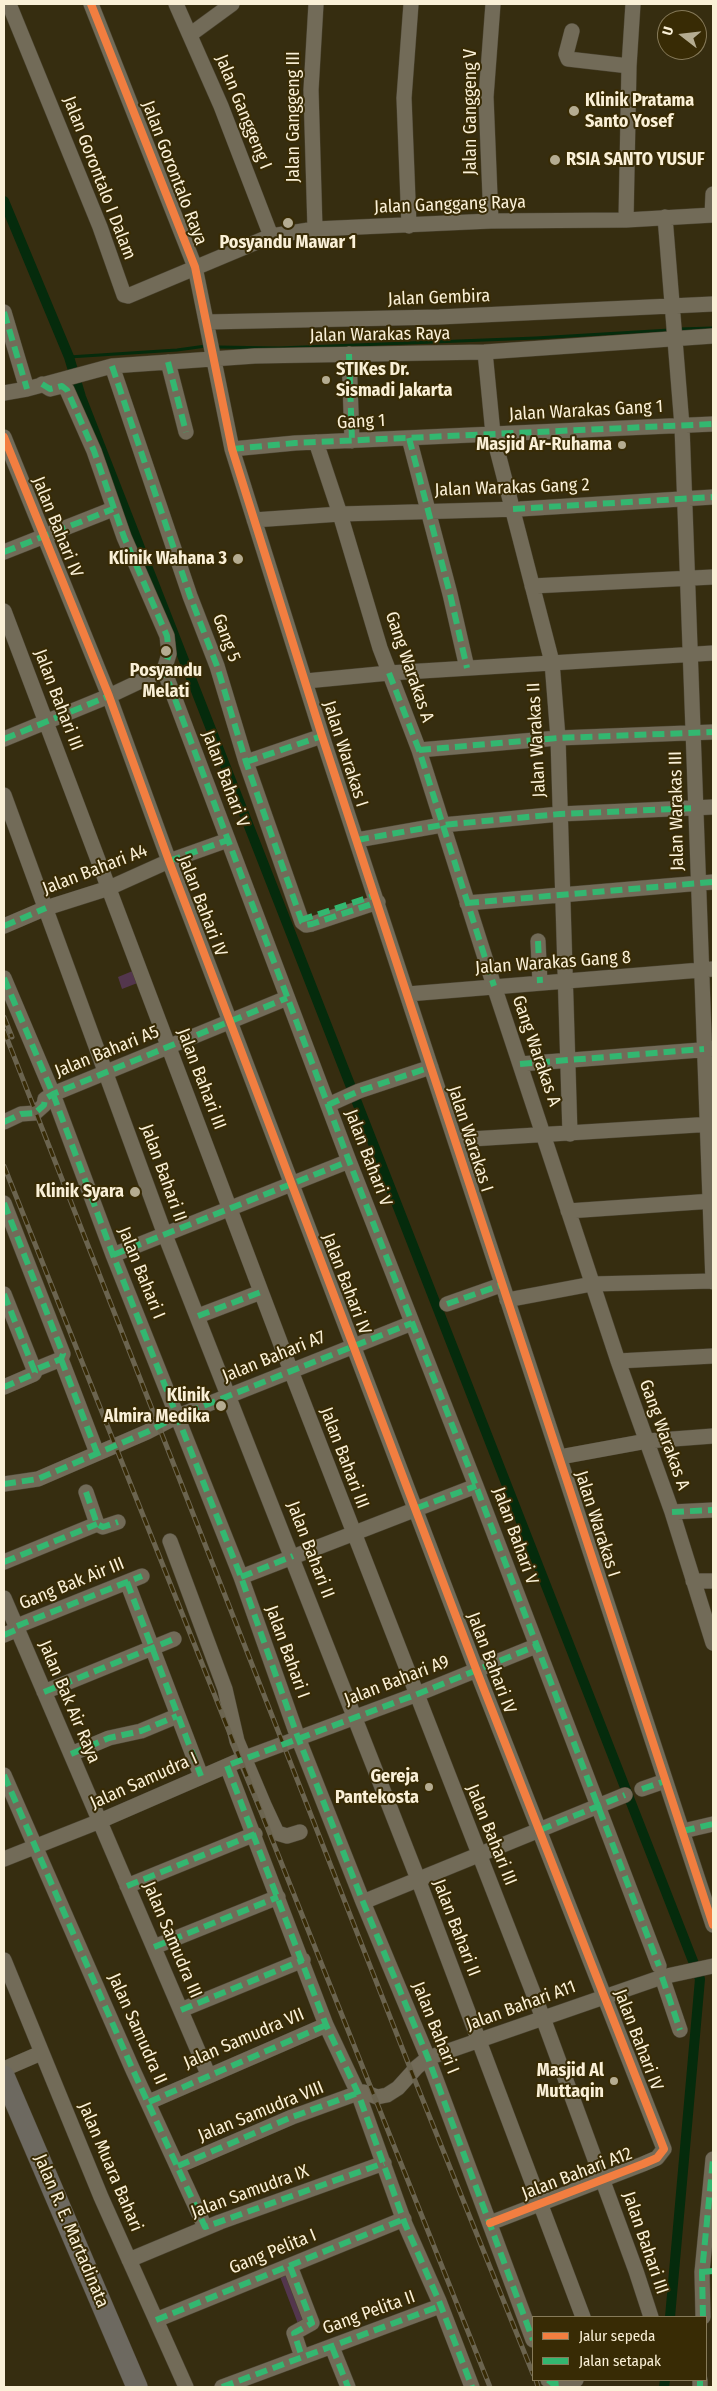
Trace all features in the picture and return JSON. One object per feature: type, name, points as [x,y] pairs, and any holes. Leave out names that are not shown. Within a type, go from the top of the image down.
[{"type":"highway","name":"Jalan R. E. Martadinata","points":[[4,2076],[137,2387]]},
{"type":"highway","name":"Jalan R. E. Martadinata","points":[[4,2100],[98,2311],[129,2387]]},
{"type":"street","name":"Jalan Gorontalo I Dalam","points":[[9,4],[100,227],[122,293],[128,296],[195,267]]},
{"type":"street","name":"Jalan Gorontalo Raya","points":[[91,4],[195,267],[208,329],[211,356]]},
{"type":"street","name":"Jalan Ganggeng I","points":[[176,4],[191,34],[221,106],[271,236]]},
{"type":"street","points":[[191,34],[232,4]]},
{"type":"street","name":"Jalan Ganggeng III","points":[[315,229],[310,90],[316,4]]},
{"type":"street","points":[[409,226],[404,98],[411,4]]},
{"type":"street","name":"Jalan Ganggeng V","points":[[491,221],[486,97],[493,4]]},
{"type":"street","points":[[626,220],[629,66],[633,4]]},
{"type":"street","points":[[572,31],[566,54],[568,59],[629,66]]},
{"type":"street","points":[[713,194],[713,215]]},
{"type":"street","name":"Jalan Ganggang Raya","points":[[195,267],[271,236],[315,229],[491,221],[626,220],[713,215]]},
{"type":"street","name":"Jalan Warakas III","points":[[665,217],[682,426],[695,733],[697,883],[707,969],[713,1281]]},
{"type":"street","name":"Jalan Gembira","points":[[208,329],[713,304]]},
{"type":"street","points":[[4,312],[40,385]]},
{"type":"street","name":"Jalan Warakas Raya","points":[[40,385],[104,367],[168,362],[211,356],[485,352],[675,330],[713,336]]},
{"type":"street","name":"Jalan Warakas II","points":[[485,352],[493,434],[552,662],[558,738],[570,1134]]},
{"type":"street","points":[[349,354],[352,441]]},
{"type":"street","name":"Jalan Warakas I","points":[[211,356],[232,449],[322,736],[377,898],[713,1926]]},
{"type":"street","points":[[168,362],[186,432]]},
{"type":"street","name":"Gang 5","points":[[104,367],[217,666],[246,762],[302,922],[312,924],[377,898]]},
{"type":"street","points":[[4,393],[40,385],[50,389],[62,386],[67,390],[94,451],[113,509],[167,636],[170,654],[164,670],[109,696],[4,739]]},
{"type":"street","name":"Jalan Warakas Gang 1","points":[[493,434],[713,424]]},
{"type":"street","name":"Gang 1","points":[[232,449],[272,444],[493,434]]},
{"type":"street","name":"Jalan Bahari IV","points":[[4,437],[109,696],[169,861],[417,1508],[476,1670],[662,2142]]},
{"type":"street","points":[[409,438],[426,510],[450,594],[467,668]]},
{"type":"street","name":"Gang Warakas A","points":[[316,442],[389,673],[418,750],[592,1284],[672,1512],[713,1643]]},
{"type":"street","name":"Jalan Warakas Gang 2","points":[[254,520],[426,510],[513,509],[713,497]]},
{"type":"street","points":[[4,552],[113,509]]},
{"type":"street","points":[[532,586],[713,577]]},
{"type":"street","name":"Jalan Bahari III","points":[[4,611],[47,721],[168,1048],[415,1695],[544,2018],[636,2271],[650,2316]]},
{"type":"street","points":[[306,680],[713,652]]},
{"type":"street","name":"Jalan Bahari V","points":[[164,670],[287,998],[334,1102],[349,1161],[476,1486],[597,1807],[664,1972],[680,2030]]},
{"type":"street","points":[[418,750],[558,738],[713,732]]},
{"type":"street","points":[[246,762],[322,736]]},
{"type":"street","name":"Jalan Bahari II","points":[[4,795],[166,1235],[293,1556],[353,1718],[418,1879],[584,2316]]},
{"type":"street","points":[[357,840],[442,825],[560,814],[713,808]]},
{"type":"street","name":"Jalan Bahari A4","points":[[4,926],[46,908],[109,888],[169,861],[228,840]]},
{"type":"street","points":[[467,903],[713,882]]},
{"type":"street","points":[[538,941],[540,983]]},
{"type":"street","name":"Jalan Warakas Gang 8","points":[[408,994],[707,969]]},
{"type":"street","name":"Jalan Bahari I","points":[[4,978],[52,1094],[113,1255],[241,1577],[299,1738],[363,1902],[428,2058],[532,2337]]},
{"type":"street","name":"Jalan Bahari A5","points":[[4,1122],[21,1114],[35,1113],[44,1105],[44,1099],[52,1094],[106,1074],[287,998]]},
{"type":"street","points":[[520,1064],[709,1049]]},
{"type":"street","points":[[334,1102],[359,1090],[431,1067]]},
{"type":"street","points":[[455,1140],[544,1136],[710,1124]]},
{"type":"street","points":[[113,1255],[349,1161]]},
{"type":"street","points":[[568,1211],[712,1201]]},
{"type":"street","points":[[4,1203],[61,1346],[63,1354],[61,1358],[97,1453]]},
{"type":"street","points":[[507,1300],[592,1284],[713,1281]]},
{"type":"street","points":[[447,1304],[502,1285]]},
{"type":"street","points":[[198,1316],[261,1292]]},
{"type":"street","points":[[4,1294],[34,1370],[34,1374],[4,1387]]},
{"type":"street","name":"Jalan Bahari A7","points":[[4,1484],[15,1480],[32,1481],[178,1416],[412,1323]]},
{"type":"street","points":[[618,1361],[713,1356]]},
{"type":"street","points":[[34,1370],[61,1358]]},
{"type":"street","points":[[560,1457],[647,1441],[713,1436]]},
{"type":"street","points":[[241,1577],[476,1486]]},
{"type":"street","points":[[86,1492],[97,1524]]},
{"type":"street","points":[[672,1512],[713,1510]]},
{"type":"street","points":[[4,1562],[97,1524],[104,1527],[118,1522]]},
{"type":"street","points":[[170,1541],[219,1672],[237,1741],[278,1833],[286,1836],[300,1832]]},
{"type":"street","name":"Gang Bak Air III","points":[[4,1635],[18,1627],[142,1576]]},
{"type":"street","points":[[693,1581],[713,1580]]},
{"type":"street","points":[[127,1582],[201,1776]]},
{"type":"street","name":"Jalan Bak Air Raya","points":[[4,1598],[100,1821]]},
{"type":"street","points":[[44,1692],[174,1639]]},
{"type":"street","name":"Jalan Bahari A9","points":[[299,1738],[415,1695],[536,1646]]},
{"type":"street","points":[[71,1754],[109,1738],[141,1731],[177,1716]]},
{"type":"street","name":"Jalan Samudra I","points":[[4,1859],[100,1821],[201,1776],[299,1738]]},
{"type":"street","name":"Gang Pelita II","points":[[222,2387],[440,2306],[404,2219],[358,2093],[326,2024],[255,1834],[227,1766]]},
{"type":"street","name":"Jalan Samudra II","points":[[4,1775],[132,2068],[205,2227]]},
{"type":"street","points":[[642,1789],[665,1781]]},
{"type":"street","points":[[363,1902],[625,1795]]},
{"type":"street","name":"Jalan Samudra III","points":[[100,1821],[208,2074]]},
{"type":"street","points":[[683,1831],[713,1824]]},
{"type":"street","points":[[128,1886],[255,1834]]},
{"type":"street","points":[[154,1947],[278,1897]]},
{"type":"street","name":"Jalan Muara Bahari","points":[[4,1960],[41,2053],[129,2260],[186,2387]]},
{"type":"street","points":[[182,2010],[303,1960]]},
{"type":"street","name":"Jalan Bahari A11","points":[[428,2058],[544,2018],[664,1972],[713,1966]]},
{"type":"street","name":"Jalan Samudra VII","points":[[149,2102],[208,2074],[326,2024]]},
{"type":"street","points":[[4,2069],[41,2053]]},
{"type":"street","points":[[358,2093],[364,2092],[377,2097],[390,2094],[404,2083],[422,2061],[428,2058]]},
{"type":"street","name":"Jalan Samudra VIII","points":[[178,2166],[292,2117],[358,2093]]},
{"type":"street","name":"Jalan Bahari A12","points":[[490,2223],[657,2158],[663,2152],[662,2142]]},
{"type":"street","points":[[703,2316],[713,2159]]},
{"type":"street","name":"Jalan Samudra IX","points":[[129,2260],[205,2227],[384,2163]]},
{"type":"street","name":"Gang Pelita I","points":[[156,2320],[404,2219]]},
{"type":"street","points":[[290,2266],[312,2323],[294,2333],[302,2357]]},
{"type":"street","points":[[440,2306],[472,2387]]},
{"type":"street","points":[[332,2347],[348,2387]]},
{"type":"shaded area","points":[[135,970],[140,982],[122,989],[118,977]]},
{"type":"shaded area","points":[[290,2270],[310,2324],[300,2329],[279,2274]]},
{"type":"waterway","points":[[4,201],[69,357],[81,397],[700,1979],[670,2316]]},
{"type":"waterway","points":[[679,329],[713,328]]},
{"type":"waterway","points":[[217,347],[279,348],[536,338],[670,330]]},
{"type":"waterway","points":[[69,357],[177,350],[206,346]]},
{"type":"waterway","points":[[664,2387],[665,2381]]},
{"type":"railway","points":[[4,1017],[12,1037]]},
{"type":"railway","points":[[4,1031],[412,2073],[532,2372]]},
{"type":"railway","points":[[4,1166],[490,2387]]},
{"type":"railway","points":[[536,2381],[538,2387]]},
{"type":"marked path","points":[[4,312],[27,389]]},
{"type":"marked path","points":[[349,354],[352,441]]},
{"type":"marked path","points":[[168,362],[186,432]]},
{"type":"marked path","points":[[112,366],[190,596],[217,666],[246,762],[302,922],[306,925],[312,924],[378,902]]},
{"type":"marked path","points":[[42,384],[50,389],[62,386],[67,390],[94,451],[124,537],[167,636],[169,654],[164,670],[349,1161],[476,1486],[659,1966]]},
{"type":"marked path","points":[[232,449],[295,443],[713,424]]},
{"type":"marked path","points":[[409,438],[450,594],[467,668]]},
{"type":"marked path","points":[[513,509],[713,497]]},
{"type":"marked path","points":[[4,552],[113,509]]},
{"type":"marked path","points":[[389,673],[419,750],[494,986]]},
{"type":"marked path","points":[[4,739],[109,696]]},
{"type":"marked path","points":[[419,750],[558,738],[713,732]]},
{"type":"marked path","points":[[246,762],[322,736]]},
{"type":"marked path","points":[[357,840],[442,825],[560,814],[696,808]]},
{"type":"marked path","points":[[169,861],[228,840]]},
{"type":"marked path","points":[[467,903],[713,882]]},
{"type":"marked path","points":[[301,920],[376,895]]},
{"type":"marked path","points":[[4,926],[46,908]]},
{"type":"marked path","points":[[538,941],[540,983]]},
{"type":"marked path","points":[[4,978],[53,1094],[113,1255],[241,1577],[297,1735],[363,1902],[428,2058],[532,2337]]},
{"type":"marked path","points":[[4,1122],[21,1114],[35,1113],[44,1105],[45,1099],[53,1094],[287,998]]},
{"type":"marked path","points":[[520,1064],[704,1049]]},
{"type":"marked path","points":[[328,1105],[359,1091],[431,1067]]},
{"type":"marked path","points":[[113,1255],[349,1161]]},
{"type":"marked path","points":[[4,1203],[63,1354],[61,1359],[34,1370]]},
{"type":"marked path","points":[[447,1304],[501,1285]]},
{"type":"marked path","points":[[198,1316],[261,1292]]},
{"type":"marked path","points":[[4,1294],[35,1372],[4,1387]]},
{"type":"marked path","points":[[4,1484],[38,1479],[147,1432],[178,1416],[412,1323]]},
{"type":"marked path","points":[[61,1359],[97,1453]]},
{"type":"marked path","points":[[417,1508],[476,1486]]},
{"type":"marked path","points":[[86,1492],[97,1524],[103,1527],[118,1522]]},
{"type":"marked path","points":[[672,1512],[713,1510]]},
{"type":"marked path","points":[[4,1562],[97,1524]]},
{"type":"marked path","points":[[241,1577],[293,1556]]},
{"type":"marked path","points":[[17,1626],[142,1576]]},
{"type":"marked path","points":[[127,1582],[201,1776]]},
{"type":"marked path","points":[[4,1635],[18,1629]]},
{"type":"marked path","points":[[44,1692],[174,1639]]},
{"type":"marked path","points":[[231,1764],[415,1695],[536,1646]]},
{"type":"marked path","points":[[71,1754],[109,1738],[141,1731],[177,1716]]},
{"type":"marked path","points":[[227,1766],[326,2025],[358,2093],[405,2224],[439,2301],[472,2387]]},
{"type":"marked path","points":[[4,1775],[132,2068],[205,2227],[384,2163]]},
{"type":"marked path","points":[[642,1789],[665,1781]]},
{"type":"marked path","points":[[540,1830],[625,1795]]},
{"type":"marked path","points":[[683,1831],[713,1824]]},
{"type":"marked path","points":[[127,1886],[255,1834]]},
{"type":"marked path","points":[[154,1947],[278,1897]]},
{"type":"marked path","points":[[181,2010],[303,1960]]},
{"type":"marked path","points":[[662,1977],[680,2030]]},
{"type":"marked path","points":[[149,2102],[326,2025]]},
{"type":"marked path","points":[[178,2166],[292,2117],[358,2093]]},
{"type":"marked path","points":[[703,2316],[702,2272],[713,2159]]},
{"type":"marked path","points":[[156,2320],[404,2219]]},
{"type":"marked path","points":[[290,2266],[312,2323],[294,2333],[302,2357]]},
{"type":"marked path","points":[[702,2272],[713,2271]]},
{"type":"marked path","points":[[222,2387],[440,2306]]},
{"type":"marked path","points":[[332,2347],[348,2387]]},
{"type":"marked path","points":[[549,2381],[553,2384],[563,2383]]},
{"type":"marked path","points":[[700,2381],[700,2387]]},
{"type":"cycle path","points":[[91,4],[195,267],[232,449],[322,736],[713,1925]]},
{"type":"cycle path","points":[[4,437],[109,696],[169,861],[476,1669],[664,2149],[657,2158],[643,2164],[490,2223]]},
{"type":"place","name":"Klinik Pratama Santo Yosef","points":[[574,111]]},
{"type":"place","name":"RSIA SANTO YUSUF","points":[[555,160]]},
{"type":"place","name":"Posyandu Mawar 1","points":[[288,223]]},
{"type":"place","name":"STIKes Dr. Sismadi Jakarta","points":[[326,380]]},
{"type":"place","name":"Masjid Ar-Ruhama","points":[[622,445]]},
{"type":"place","name":"Klinik Wahana 3","points":[[238,559]]},
{"type":"place","name":"Posyandu Melati","points":[[166,651]]},
{"type":"place","name":"Klinik Syara","points":[[135,1192]]},
{"type":"place","name":"Klinik Almira Medika","points":[[221,1406]]},
{"type":"place","name":"Gereja Pantekosta","points":[[429,1787]]},
{"type":"place","name":"Masjid Al Muttaqin","points":[[614,2081]]}]
